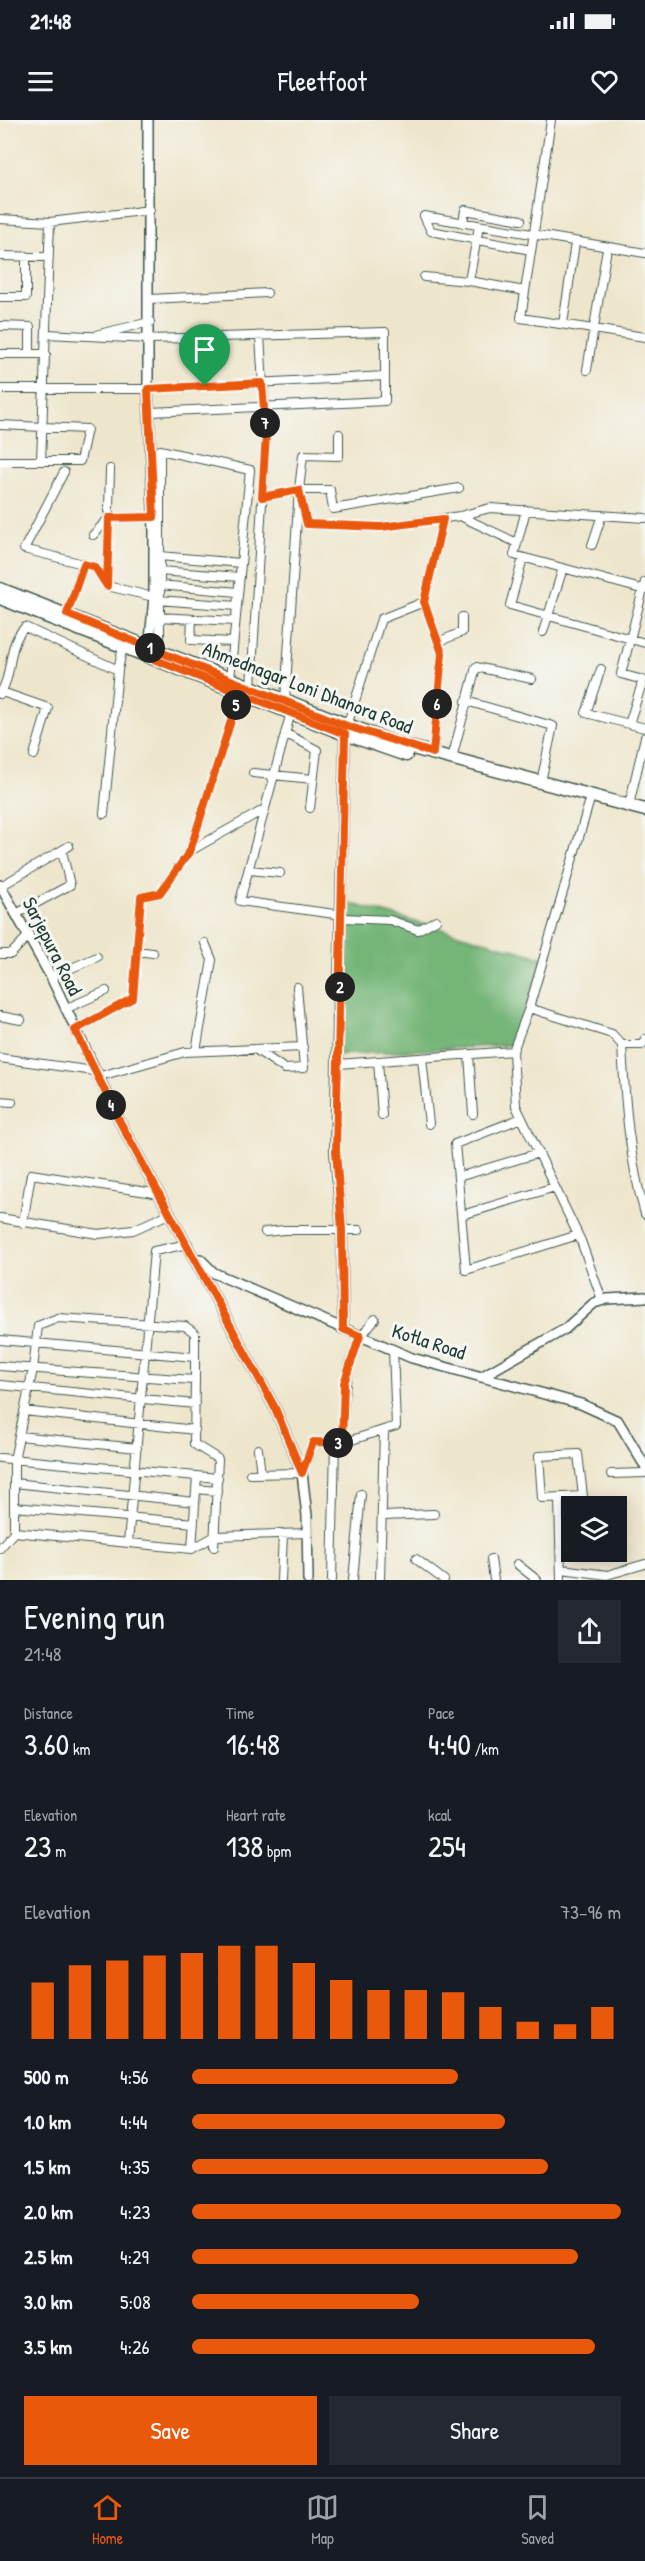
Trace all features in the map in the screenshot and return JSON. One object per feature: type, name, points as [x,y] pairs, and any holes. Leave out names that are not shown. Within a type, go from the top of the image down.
[{"type":"main road","name":"Ahmednagar Loni Dhanora Road","points":[[0,589],[67,614],[149,652],[246,689],[285,700],[390,750],[645,818]]},
{"type":"main road","name":"Ahmednagar Loni Dhanora Road","points":[[0,598],[123,647],[149,652],[230,679],[291,712],[346,730],[645,810]]},
{"type":"street","points":[[148,120],[150,210],[148,389],[156,598],[160,639]]},
{"type":"street","points":[[551,120],[521,318],[645,337]]},
{"type":"street","points":[[0,219],[50,222],[150,210]]},
{"type":"street","points":[[463,224],[465,210],[521,220]]},
{"type":"street","points":[[492,229],[494,215]]},
{"type":"street","points":[[531,250],[431,231],[424,216],[645,254]]},
{"type":"street","points":[[41,461],[50,222]]},
{"type":"street","points":[[469,281],[479,226]]},
{"type":"street","points":[[562,324],[574,243]]},
{"type":"street","points":[[587,370],[608,248]]},
{"type":"street","points":[[0,256],[49,257]]},
{"type":"street","points":[[0,297],[26,297],[26,256]]},
{"type":"street","points":[[424,277],[469,281],[525,291]]},
{"type":"street","points":[[150,299],[267,293]]},
{"type":"street","points":[[89,336],[150,322]]},
{"type":"street","points":[[0,326],[30,327],[30,354]]},
{"type":"street","points":[[46,334],[150,339],[385,332],[385,401],[150,412]]},
{"type":"street","points":[[75,1030],[133,998],[141,897],[160,893],[190,851],[246,689],[266,435],[260,336]]},
{"type":"street","points":[[0,354],[46,354]]},
{"type":"street","points":[[0,389],[148,389],[385,376]]},
{"type":"street","points":[[0,425],[87,429],[80,461],[0,461]]},
{"type":"street","points":[[285,700],[303,455],[339,456],[339,434]]},
{"type":"street","points":[[149,652],[159,585],[160,450],[250,470],[230,679]]},
{"type":"street","points":[[107,586],[110,469]]},
{"type":"street","points":[[64,472],[24,549],[95,567],[107,586],[156,598],[237,606]]},
{"type":"street","points":[[262,497],[299,490],[330,490],[333,509],[459,488]]},
{"type":"street","points":[[299,490],[307,524],[381,527],[443,519],[490,508],[645,518]]},
{"type":"street","points":[[526,510],[514,555],[644,587],[621,674],[643,680],[629,724]]},
{"type":"street","points":[[592,545],[602,515]]},
{"type":"street","points":[[460,516],[517,543]]},
{"type":"street","points":[[93,535],[109,518],[154,517]]},
{"type":"street","points":[[433,753],[442,653],[424,602],[443,519]]},
{"type":"street","points":[[244,531],[260,531]]},
{"type":"street","points":[[159,556],[241,563]]},
{"type":"street","points":[[523,558],[510,605],[645,643]]},
{"type":"street","points":[[67,614],[84,564]]},
{"type":"street","points":[[543,632],[563,568]]},
{"type":"street","points":[[159,571],[240,577]]},
{"type":"street","points":[[159,585],[238,592]]},
{"type":"street","points":[[343,1329],[342,1230],[336,1151],[346,730],[381,619],[424,602]]},
{"type":"street","points":[[158,617],[235,621]]},
{"type":"street","points":[[438,642],[462,632],[462,617]]},
{"type":"street","points":[[192,619],[191,640],[233,642]]},
{"type":"street","points":[[33,755],[48,708],[1,693],[11,648],[25,627],[118,670]]},
{"type":"street","points":[[104,814],[118,670],[123,647]]},
{"type":"street","points":[[452,758],[476,667],[532,678]]},
{"type":"street","points":[[601,669],[586,713],[645,728]]},
{"type":"street","points":[[466,702],[553,726],[541,782]]},
{"type":"street","points":[[291,712],[240,901],[342,916],[390,920],[418,930],[436,920]]},
{"type":"street","points":[[285,733],[317,750],[310,808]]},
{"type":"street","points":[[629,805],[645,737]]},
{"type":"street","points":[[253,773],[273,777],[313,779]]},
{"type":"street","points":[[589,803],[529,1008],[513,1051],[516,1106],[578,1235],[602,1300]]},
{"type":"street","points":[[190,851],[265,809]]},
{"type":"street","points":[[1,886],[66,848],[70,885],[18,913]]},
{"type":"street","points":[[249,870],[280,873]]},
{"type":"street","name":"Sarjepura Road","points":[[1,886],[18,913],[51,977],[95,1074],[275,1408],[302,1473],[308,1580]]},
{"type":"street","points":[[0,954],[11,954],[29,935]]},
{"type":"street","points":[[196,1051],[212,960],[205,943]]},
{"type":"street","points":[[136,951],[153,953]]},
{"type":"street","points":[[51,977],[97,957]]},
{"type":"street","points":[[255,1049],[285,1069],[304,1068],[297,987]]},
{"type":"street","points":[[65,1009],[106,991]]},
{"type":"street","points":[[529,1008],[612,1034],[622,1045],[625,1101],[635,1182],[645,1214]]},
{"type":"street","points":[[0,1016],[21,1020]]},
{"type":"street","points":[[622,1045],[642,1045],[645,1039]]},
{"type":"street","points":[[0,1058],[95,1074],[185,1052],[303,1047]]},
{"type":"street","points":[[338,1064],[513,1051]]},
{"type":"street","points":[[469,1054],[473,1114]]},
{"type":"street","points":[[422,1058],[429,1124]]},
{"type":"street","points":[[378,1061],[382,1115]]},
{"type":"street","points":[[0,1101],[12,1102]]},
{"type":"street","points":[[522,1118],[455,1144],[466,1270],[578,1235]]},
{"type":"street","points":[[458,1177],[539,1153]]},
{"type":"street","points":[[23,1223],[31,1174],[160,1194]]},
{"type":"street","points":[[462,1215],[555,1186]]},
{"type":"street","points":[[0,1218],[98,1234],[133,1230],[171,1213]]},
{"type":"street","points":[[265,1232],[359,1230]]},
{"type":"street","points":[[128,1543],[145,1377],[144,1353],[154,1251],[190,1248]]},
{"type":"street","name":"Kotla Road","points":[[190,1248],[214,1273],[412,1358],[581,1404],[618,1421],[645,1466]]},
{"type":"street","points":[[482,1377],[565,1329],[584,1309],[602,1300],[645,1297]]},
{"type":"street","points":[[0,1548],[14,1532],[14,1460],[33,1369],[38,1326],[57,1318],[185,1326],[195,1334],[194,1444],[218,1460],[214,1547]]},
{"type":"street","points":[[332,1580],[344,1383],[360,1336],[375,1319]]},
{"type":"street","points":[[0,1340],[195,1358]]},
{"type":"street","points":[[250,1474],[302,1473],[313,1442],[339,1443],[396,1426],[393,1350]]},
{"type":"street","points":[[0,1366],[195,1380]]},
{"type":"street","points":[[0,1385],[195,1404]]},
{"type":"street","points":[[24,1410],[195,1430]]},
{"type":"street","points":[[380,1580],[384,1430]]},
{"type":"street","points":[[19,1436],[137,1448]]},
{"type":"street","points":[[258,1449],[261,1474]]},
{"type":"street","points":[[578,1454],[583,1496],[559,1497],[542,1498],[539,1456],[578,1454]]},
{"type":"street","points":[[0,1458],[218,1478]]},
{"type":"street","points":[[611,1473],[645,1473]]},
{"type":"street","points":[[192,1549],[197,1476]]},
{"type":"street","points":[[14,1483],[195,1502]]},
{"type":"street","points":[[196,1490],[217,1491]]},
{"type":"street","points":[[352,1580],[361,1494]]},
{"type":"street","points":[[559,1497],[561,1580]]},
{"type":"street","points":[[14,1507],[194,1523]]},
{"type":"street","points":[[382,1516],[434,1514]]},
{"type":"street","points":[[14,1532],[192,1549],[215,1536],[307,1533]]},
{"type":"street","points":[[281,1580],[283,1534]]},
{"type":"street","points":[[416,1558],[444,1580]]},
{"type":"street","points":[[491,1559],[494,1580]]},
{"type":"street","points":[[517,1564],[537,1580]]},
{"type":"street","points":[[562,1569],[607,1575],[645,1564]]},
{"type":"green space","points":[[349,903],[544,958],[512,1045],[337,1055],[342,915]]},
{"type":"route","points":[[205,386],[148,389],[154,517],[109,518],[107,586],[95,567],[84,564],[67,614],[150,648],[148,657],[240,692],[345,734],[336,1151],[342,1230],[343,1329],[360,1336],[344,1383],[342,1443],[313,1442],[302,1473],[275,1408],[192,1251],[120,1122],[75,1030],[133,998],[141,897],[160,893],[190,851],[240,692],[161,662],[148,657],[150,648],[347,726],[433,753],[442,653],[424,602],[443,519],[381,527],[307,524],[299,490],[262,497],[266,435],[262,383],[205,386]]}]
